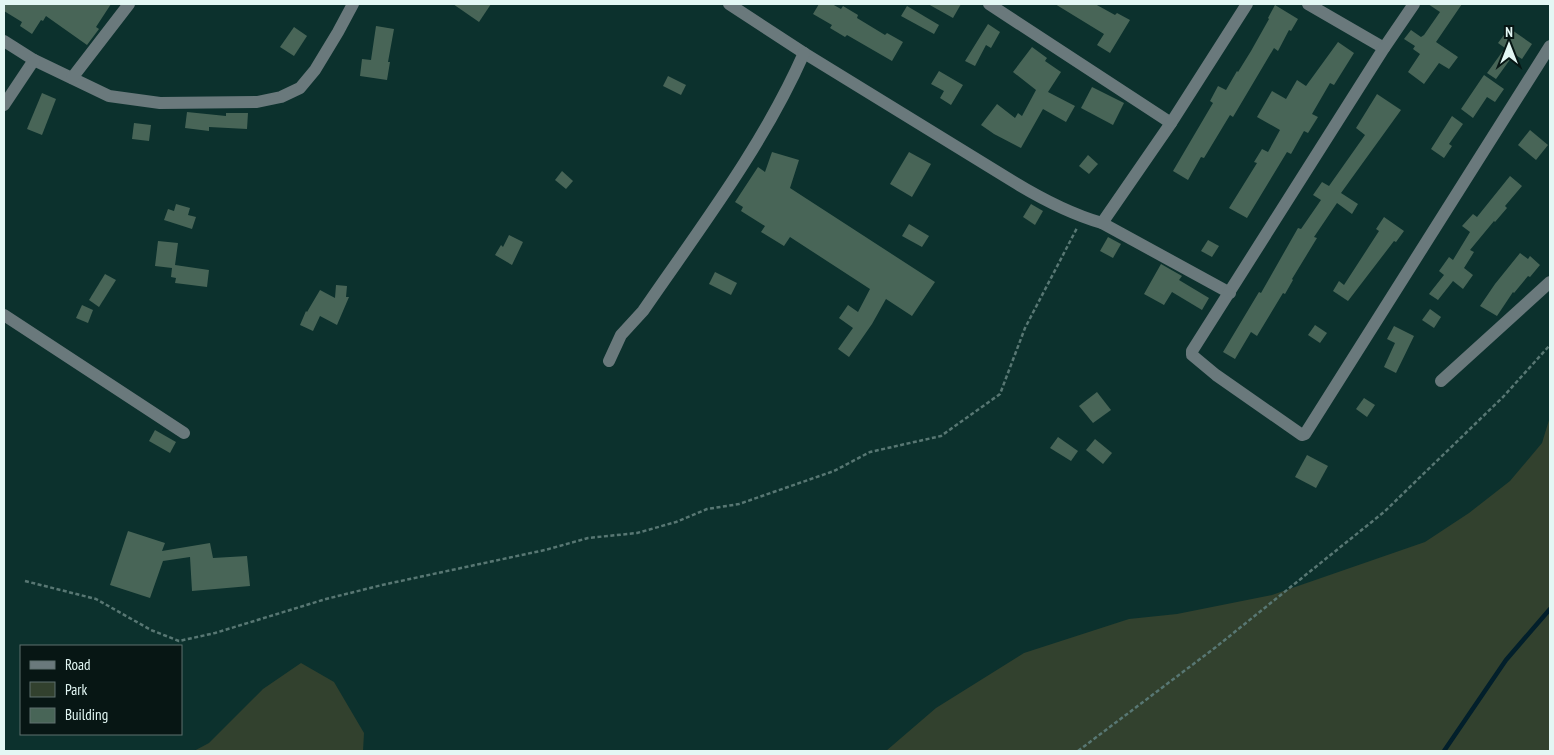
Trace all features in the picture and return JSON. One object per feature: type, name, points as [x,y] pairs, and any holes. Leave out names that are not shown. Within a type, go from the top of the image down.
[{"type":"street","points":[[72,78],[129,4]]},
{"type":"street","points":[[4,41],[34,60],[109,96],[160,103],[256,102],[282,98],[300,88],[315,70],[353,4]]},
{"type":"street","points":[[729,4],[804,53],[1040,197],[1083,218],[1102,223],[1230,293]]},
{"type":"street","points":[[989,4],[1171,123]]},
{"type":"street","points":[[1102,223],[1171,123],[1247,4]]},
{"type":"street","points":[[1308,4],[1384,48]]},
{"type":"street","points":[[1414,4],[1384,48],[1230,293],[1193,347],[1192,355],[1216,375],[1298,433],[1306,434],[1550,46]]},
{"type":"street","points":[[609,361],[621,335],[643,311],[758,141],[790,85],[804,53]]},
{"type":"street","points":[[4,105],[34,60]]},
{"type":"street","points":[[1440,381],[1550,282]]},
{"type":"street","points":[[4,315],[184,432]]},
{"type":"path","points":[[25,581],[96,599],[150,630],[179,641],[215,634],[326,599],[382,585],[546,550],[588,538],[637,533],[676,522],[707,509],[740,504],[834,471],[870,452],[941,436],[1000,394],[1024,328],[1083,218]]},
{"type":"path","points":[[1078,751],[1216,647],[1384,512],[1503,397],[1550,345]]},
{"type":"green space","points":[[1550,417],[1550,751],[886,751],[936,708],[1024,653],[1129,619],[1177,614],[1272,595],[1425,542],[1469,513],[1510,481],[1542,443]]},
{"type":"green space","points":[[301,663],[334,682],[364,733],[363,751],[194,751],[209,743],[263,689]]},
{"type":"building","points":[[4,4],[111,4],[96,27],[99,29],[87,45],[46,16],[32,34],[20,26],[22,22],[4,11]]},
{"type":"building","points":[[453,4],[491,4],[479,22]]},
{"type":"building","points":[[819,4],[832,4],[841,9],[843,6],[858,15],[857,18],[885,35],[887,33],[903,42],[892,61],[847,35],[845,37],[830,28],[832,25],[813,14]]},
{"type":"building","points":[[928,4],[961,4],[953,18]]},
{"type":"building","points":[[1055,4],[1095,4],[1115,15],[1117,13],[1130,20],[1110,53],[1097,45],[1104,34]]},
{"type":"building","points":[[1428,4],[1462,4],[1436,42],[1458,57],[1449,69],[1439,63],[1424,84],[1408,72],[1420,54],[1413,49],[1415,46],[1404,39],[1411,30],[1421,37],[1424,35],[1440,12]]},
{"type":"building","points":[[1275,5],[1298,19],[1291,31],[1289,30],[1278,51],[1274,48],[1233,117],[1230,115],[1204,158],[1201,157],[1188,180],[1173,171],[1213,103],[1210,101],[1218,86],[1226,90],[1251,51]]},
{"type":"building","points":[[907,6],[939,25],[934,34],[901,16]]},
{"type":"building","points":[[988,24],[1000,32],[991,48],[986,45],[975,66],[965,61]]},
{"type":"building","points":[[376,26],[394,29],[387,80],[360,76],[362,59],[371,60]]},
{"type":"building","points":[[294,27],[307,36],[294,56],[280,47]]},
{"type":"building","points":[[1509,28],[1532,44],[1522,59],[1514,54],[1496,79],[1487,73],[1505,48],[1498,43]]},
{"type":"building","points":[[1338,42],[1354,53],[1334,85],[1330,83],[1312,114],[1318,117],[1308,133],[1304,131],[1291,154],[1287,152],[1247,218],[1229,208],[1257,163],[1254,162],[1262,149],[1268,152],[1280,130],[1257,117],[1272,91],[1286,99],[1297,80],[1306,86]]},
{"type":"building","points":[[1032,47],[1047,58],[1045,61],[1061,72],[1048,92],[1075,106],[1066,122],[1043,109],[1021,148],[981,125],[997,104],[1015,118],[1018,113],[1022,116],[1036,90],[1013,72]]},
{"type":"building","points":[[939,71],[963,85],[951,105],[940,98],[944,91],[931,84]]},
{"type":"building","points":[[1484,75],[1504,89],[1495,102],[1487,97],[1473,118],[1461,109]]},
{"type":"building","points":[[668,76],[686,85],[681,95],[663,86]]},
{"type":"building","points":[[1092,87],[1124,103],[1113,125],[1081,108]]},
{"type":"building","points":[[42,93],[56,99],[42,135],[27,129]]},
{"type":"building","points":[[1377,94],[1401,110],[1341,193],[1358,204],[1352,214],[1337,203],[1314,237],[1317,238],[1285,294],[1283,293],[1257,336],[1251,332],[1235,359],[1223,352],[1259,292],[1261,293],[1298,228],[1301,229],[1321,200],[1313,195],[1322,182],[1329,186],[1365,135],[1356,128]]},
{"type":"building","points":[[187,112],[226,116],[226,113],[248,113],[247,129],[209,127],[209,131],[185,128]]},
{"type":"building","points":[[1452,116],[1463,124],[1449,144],[1452,146],[1444,158],[1431,149]]},
{"type":"building","points":[[134,123],[151,125],[149,141],[132,139]]},
{"type":"building","points":[[1530,130],[1548,145],[1536,160],[1518,145]]},
{"type":"building","points":[[772,152],[799,160],[790,188],[935,282],[912,316],[886,299],[872,324],[849,357],[838,349],[853,328],[839,318],[848,305],[858,312],[870,289],[790,237],[784,246],[761,232],[765,226],[741,211],[743,207],[735,202],[758,167],[765,172]]},
{"type":"building","points":[[909,152],[931,164],[912,197],[890,184]]},
{"type":"building","points":[[1088,155],[1098,164],[1089,174],[1079,166]]},
{"type":"building","points":[[562,171],[573,181],[566,189],[555,180]]},
{"type":"building","points":[[1510,176],[1522,186],[1505,206],[1507,208],[1470,250],[1474,252],[1464,268],[1473,275],[1463,289],[1453,281],[1438,300],[1429,294],[1444,275],[1439,271],[1449,257],[1453,260],[1470,232],[1462,226],[1473,214],[1477,217]]},
{"type":"building","points":[[176,204],[190,208],[188,215],[196,217],[192,229],[164,220],[168,209],[174,211]]},
{"type":"building","points":[[1031,204],[1043,211],[1035,225],[1023,217]]},
{"type":"building","points":[[1384,217],[1404,231],[1396,242],[1394,241],[1348,301],[1333,291],[1339,281],[1344,285],[1379,231],[1376,229]]},
{"type":"building","points":[[909,224],[929,236],[922,247],[902,236]]},
{"type":"building","points":[[509,235],[523,242],[512,265],[495,255],[501,245],[503,247]]},
{"type":"building","points":[[1108,237],[1121,244],[1113,258],[1100,251]]},
{"type":"building","points":[[1208,240],[1219,246],[1212,257],[1201,251]]},
{"type":"building","points":[[158,241],[178,243],[175,265],[209,270],[207,287],[175,283],[176,278],[171,277],[172,268],[155,266]]},
{"type":"building","points":[[1520,253],[1528,259],[1530,256],[1540,265],[1513,292],[1497,316],[1480,306]]},
{"type":"building","points":[[1161,264],[1182,276],[1179,280],[1209,298],[1202,310],[1172,292],[1164,305],[1144,294]]},
{"type":"building","points":[[715,272],[737,283],[731,295],[709,284]]},
{"type":"building","points":[[105,274],[116,280],[99,307],[89,300]]},
{"type":"building","points":[[336,285],[347,286],[346,297],[349,297],[337,325],[320,316],[313,331],[300,325],[306,311],[320,290],[335,298]]},
{"type":"building","points":[[82,305],[93,310],[88,323],[76,318]]},
{"type":"building","points":[[1430,309],[1441,317],[1434,328],[1422,320]]},
{"type":"building","points":[[1315,325],[1327,333],[1320,343],[1308,335]]},
{"type":"building","points":[[1394,326],[1414,336],[1396,373],[1384,367],[1395,343],[1387,339]]},
{"type":"building","points":[[1097,392],[1111,410],[1093,423],[1079,406]]},
{"type":"building","points":[[1364,398],[1375,405],[1367,417],[1356,409]]},
{"type":"building","points":[[155,430],[176,442],[170,453],[149,441]]},
{"type":"building","points":[[1058,437],[1078,451],[1071,461],[1050,448]]},
{"type":"building","points":[[1095,439],[1112,453],[1103,464],[1086,450]]},
{"type":"building","points":[[1307,455],[1328,466],[1316,488],[1295,477]]},
{"type":"building","points":[[128,531],[165,543],[162,551],[210,543],[213,558],[247,556],[250,586],[192,591],[190,557],[163,561],[150,598],[110,585]]},
{"type":"waterway","points":[[1444,751],[1506,660],[1550,609]]}]
